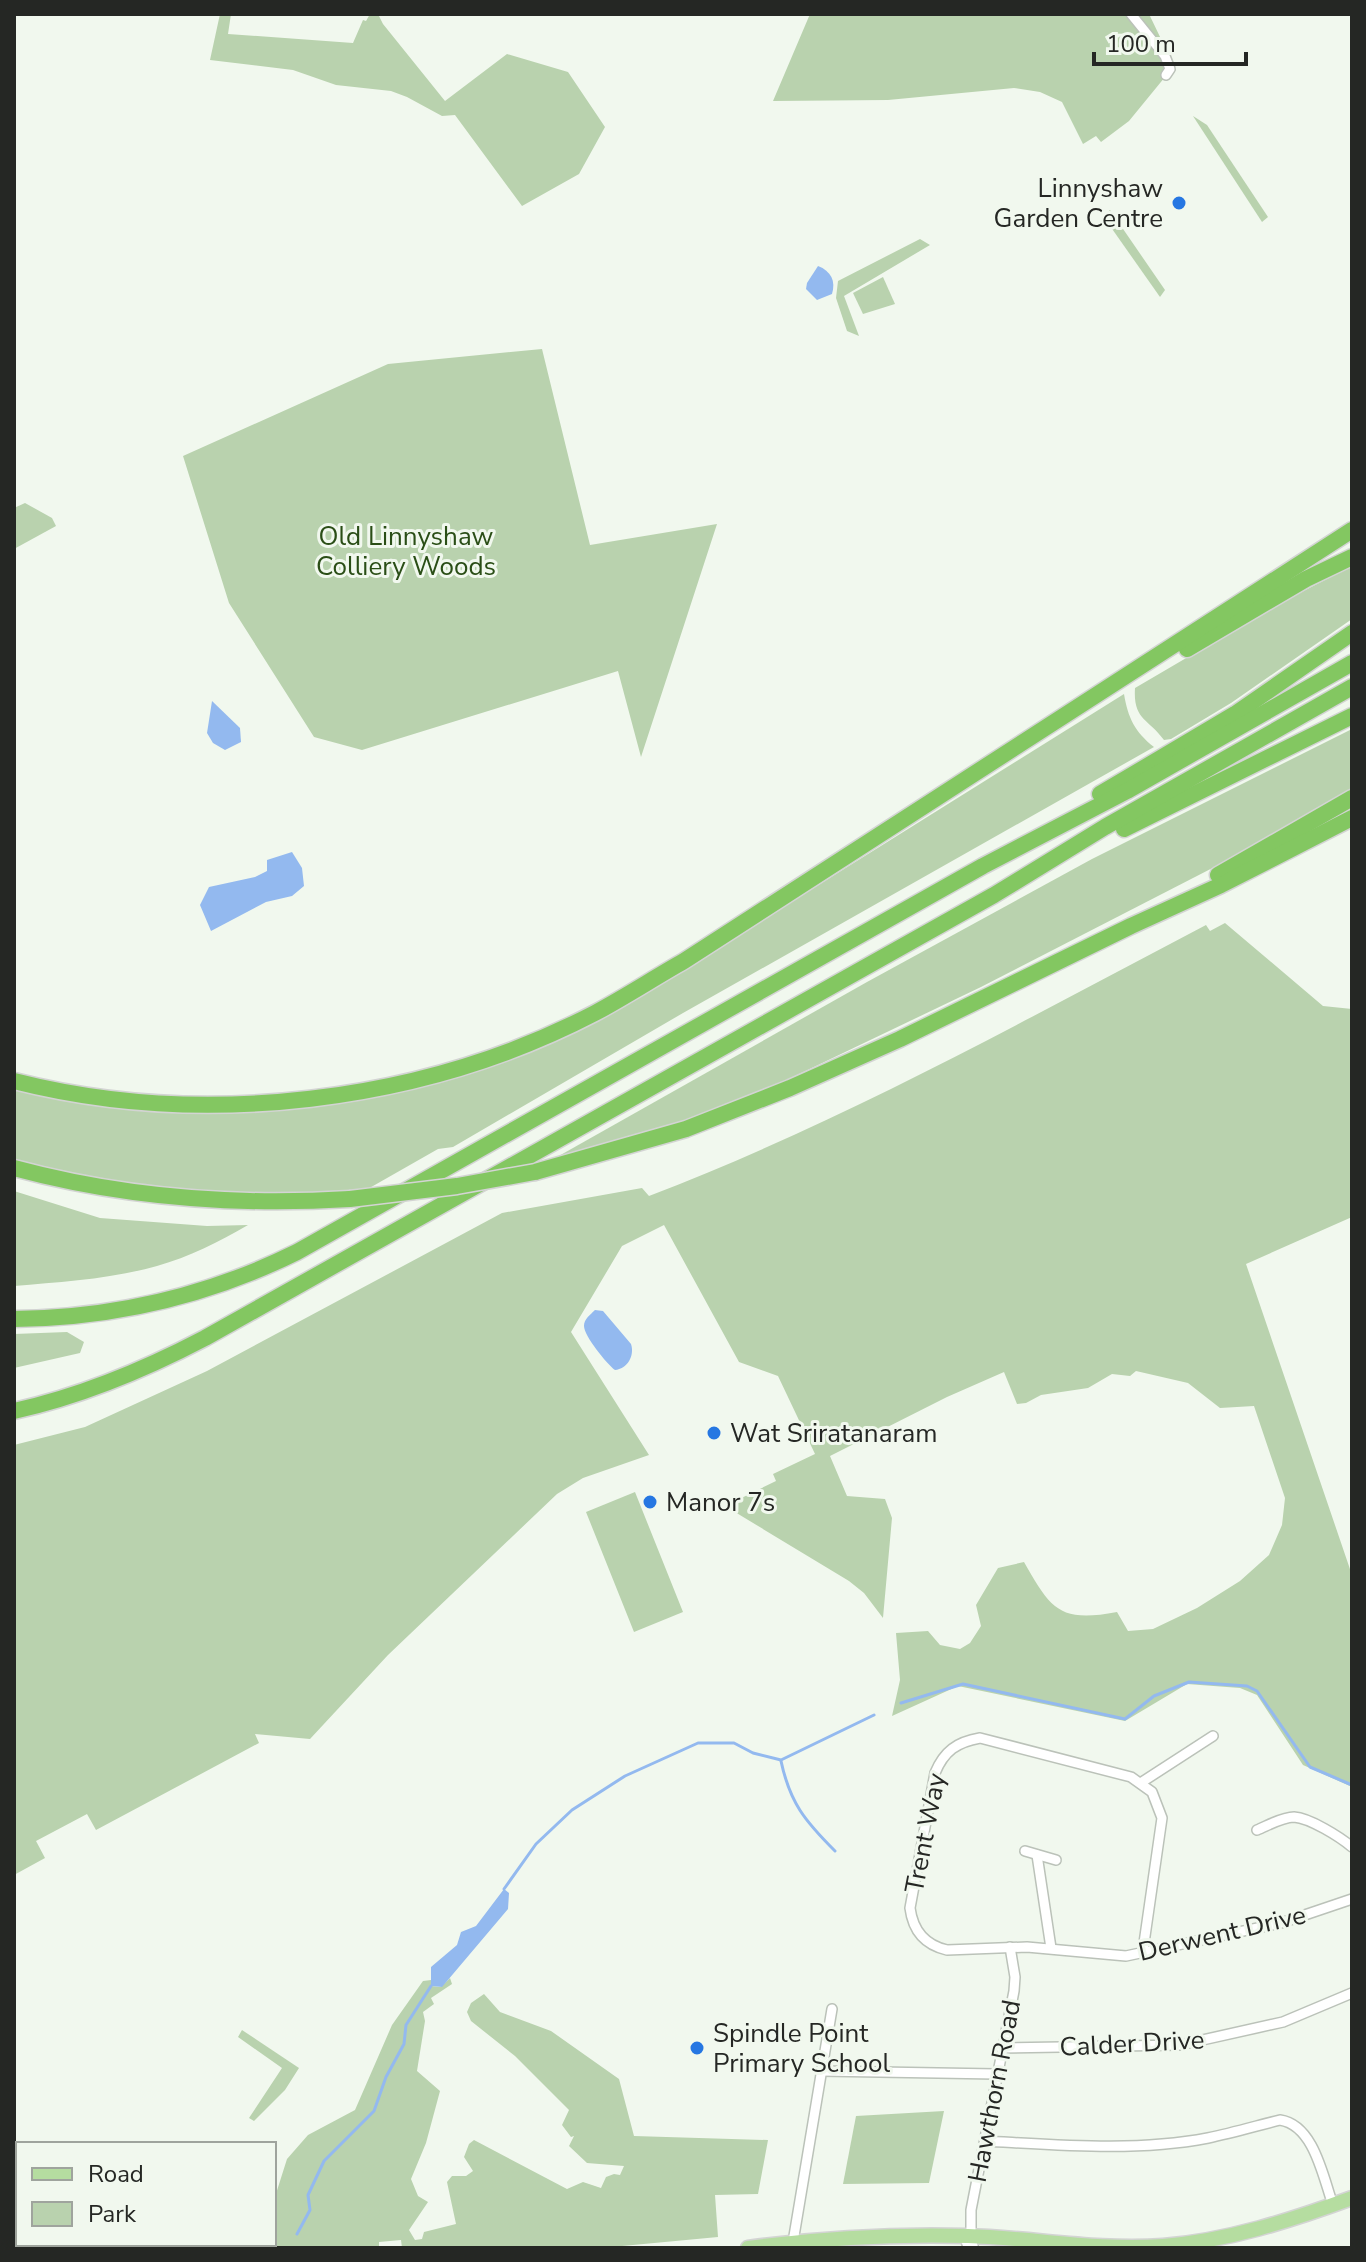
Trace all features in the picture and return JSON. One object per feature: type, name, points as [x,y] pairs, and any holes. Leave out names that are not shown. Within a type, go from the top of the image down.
[{"type":"highway","points":[[14,1081],[95,1097],[217,1105],[309,1099],[405,1083],[507,1051],[594,1013],[684,961],[1352,530]]},
{"type":"highway","points":[[922,808],[1282,593],[1352,557]]},
{"type":"highway","points":[[14,1319],[101,1314],[156,1303],[208,1289],[275,1263],[983,866],[1235,714],[1352,633]]},
{"type":"highway","points":[[983,866],[1127,791],[1352,663]]},
{"type":"highway","points":[[14,1411],[92,1389],[177,1353],[994,895],[1105,827],[1352,687]]},
{"type":"highway","points":[[994,895],[1352,716]]},
{"type":"highway","points":[[1131,926],[1352,798]]},
{"type":"highway","points":[[14,1168],[107,1190],[206,1201],[258,1203],[350,1199],[457,1186],[535,1172],[631,1147],[746,1107],[900,1039],[1221,885],[1352,818]]},
{"type":"main road","points":[[748,2248],[837,2237],[1165,2247],[1239,2233],[1352,2198]]},
{"type":"street","points":[[1131,14],[1165,56],[1170,69],[1166,75]]},
{"type":"street","points":[[1143,1950],[1162,1818],[1152,1792],[1142,1782],[1212,1736]]},
{"type":"street","name":"Trent Way","points":[[1090,1953],[1010,1947],[947,1950],[922,1937],[911,1919],[910,1908],[935,1773],[940,1760],[958,1744],[980,1738],[1142,1782]]},
{"type":"street","points":[[1257,1830],[1291,1817],[1340,1837],[1352,1847]]},
{"type":"street","points":[[1025,1851],[1056,1860]]},
{"type":"street","points":[[1037,1855],[1051,1948]]},
{"type":"street","name":"Derwent Drive","points":[[1090,1953],[1126,1956],[1281,1923],[1352,1899]]},
{"type":"street","name":"Hawthorn Road","points":[[969,2240],[971,2210],[1015,1977],[1010,1947]]},
{"type":"street","name":"Calder Drive","points":[[1001,2048],[1180,2045],[1207,2041],[1283,2022],[1352,1993]]},
{"type":"street","points":[[793,2242],[832,2009]]},
{"type":"street","points":[[821,2071],[996,2074]]},
{"type":"street","points":[[985,2141],[1090,2147],[1147,2145],[1207,2138],[1280,2120],[1288,2121],[1308,2139],[1333,2205]]},
{"type":"green space","points":[[220,14],[231,14],[228,34],[353,43],[363,20],[366,21],[370,14],[378,14],[445,101],[507,54],[568,72],[605,127],[579,174],[522,206],[455,115],[442,116],[391,91],[336,85],[293,70],[210,60]]},
{"type":"green space","points":[[810,14],[1149,14],[1174,66],[1129,121],[1101,142],[1096,136],[1083,144],[1062,102],[1040,92],[1014,88],[888,100],[773,101]]},
{"type":"green space","points":[[1193,116],[1207,125],[1268,217],[1262,222]]},
{"type":"green space","points":[[1110,210],[1165,290],[1160,297],[1103,216]]},
{"type":"green space","points":[[920,239],[930,245],[844,296],[859,336],[847,331],[836,298],[838,281]]},
{"type":"green space","points":[[883,277],[895,304],[863,314],[853,293]]},
{"type":"green space","name":"Old Linnyshaw Colliery Woods","points":[[542,349],[590,545],[717,524],[641,757],[618,671],[362,750],[314,737],[229,603],[183,456],[388,364]]},
{"type":"green space","points":[[25,503],[52,518],[56,526],[14,549],[14,508]]},
{"type":"green space","points":[[1352,566],[1352,619],[1231,703],[1171,739],[1164,740],[1139,713],[1135,688],[1282,602]]},
{"type":"green space","points":[[1124,694],[1133,724],[1154,747],[453,1147],[438,1149],[366,1190],[258,1199],[102,1182],[14,1160],[14,1088],[125,1108],[247,1112],[351,1101],[441,1080],[711,952]]},
{"type":"green space","points":[[1352,729],[1352,789],[1265,841],[981,987],[770,1088],[696,1118],[557,1157],[1092,859]]},
{"type":"green space","points":[[1225,923],[1323,1006],[1352,1009],[1352,1217],[1246,1264],[1352,1575],[1352,1787],[1303,1765],[1257,1695],[1240,1688],[1187,1684],[1125,1721],[958,1686],[892,1716],[900,1680],[896,1633],[928,1631],[940,1645],[960,1649],[970,1643],[981,1626],[976,1605],[998,1568],[1024,1562],[1042,1591],[1059,1609],[1082,1615],[1117,1612],[1128,1631],[1153,1629],[1197,1608],[1240,1581],[1269,1555],[1282,1525],[1285,1498],[1254,1406],[1220,1408],[1188,1383],[1136,1371],[1130,1376],[1112,1374],[1088,1388],[1041,1395],[1017,1404],[1004,1372],[830,1456],[847,1496],[885,1499],[892,1518],[883,1618],[864,1593],[849,1581],[725,1506],[776,1481],[773,1474],[815,1454],[778,1376],[739,1362],[664,1225],[622,1246],[571,1332],[649,1455],[583,1478],[557,1494],[388,1655],[310,1739],[255,1734],[259,1743],[96,1830],[87,1814],[36,1841],[45,1858],[14,1875],[14,1445],[85,1427],[207,1371],[502,1213],[642,1188],[649,1196],[721,1167],[931,1069],[1206,925],[1210,931]]},
{"type":"green space","points":[[14,1191],[100,1218],[207,1226],[248,1225],[204,1248],[157,1266],[104,1277],[14,1286]]},
{"type":"green space","points":[[67,1332],[84,1342],[80,1353],[14,1368],[14,1334]]},
{"type":"green space","points":[[635,1492],[683,1612],[634,1632],[586,1512]]},
{"type":"green space","points":[[450,1978],[452,1984],[431,1998],[434,2004],[423,2012],[425,2021],[417,2071],[440,2091],[426,2143],[411,2179],[418,2196],[428,2202],[409,2230],[415,2240],[422,2239],[424,2232],[456,2224],[447,2182],[452,2176],[466,2176],[473,2171],[464,2157],[474,2140],[567,2189],[583,2182],[601,2188],[606,2177],[620,2175],[624,2166],[587,2163],[569,2146],[574,2136],[571,2137],[562,2125],[569,2110],[515,2056],[471,2021],[467,2012],[471,2003],[484,1994],[500,2012],[551,2031],[619,2079],[634,2136],[768,2140],[758,2194],[715,2195],[718,2237],[601,2248],[402,2248],[401,2240],[379,2242],[379,2248],[257,2248],[276,2246],[276,2194],[287,2159],[308,2135],[355,2110],[392,2025],[423,1981],[431,1980],[431,1986],[441,1987]]},
{"type":"green space","points":[[242,2030],[299,2068],[285,2090],[254,2121],[249,2118],[282,2068],[238,2037]]},
{"type":"green space","points":[[944,2111],[929,2183],[843,2184],[856,2116]]},
{"type":"water","points":[[818,266],[829,274],[833,285],[832,294],[817,300],[806,289]]},
{"type":"water","points":[[212,701],[240,728],[241,742],[225,750],[213,743],[207,733]]},
{"type":"water","points":[[292,852],[302,868],[304,886],[292,896],[266,902],[211,931],[200,905],[209,887],[255,877],[267,871],[267,860]]},
{"type":"water","points":[[595,1310],[603,1311],[631,1344],[631,1357],[619,1369],[615,1370],[607,1362],[585,1331],[585,1321]]},
{"type":"water","points":[[504,1889],[509,1893],[508,1909],[442,1987],[431,1986],[431,1967],[457,1945],[461,1932],[476,1926]]},
{"type":"waterway","points":[[901,1703],[963,1684],[1125,1719],[1154,1696],[1189,1682],[1247,1686],[1257,1691],[1310,1767],[1352,1785]]},
{"type":"waterway","points":[[504,1889],[536,1844],[572,1810],[625,1776],[698,1743],[734,1743],[753,1753],[781,1760],[874,1715]]},
{"type":"waterway","points":[[781,1761],[794,1800],[815,1830],[835,1851]]},
{"type":"waterway","points":[[297,2234],[310,2210],[308,2195],[324,2161],[374,2111],[386,2077],[404,2044],[406,2025],[431,1986]]},
{"type":"place","name":"Linnyshaw Garden Centre","points":[[1179,203]]},
{"type":"place","name":"Wat Sriratanaram","points":[[714,1433]]},
{"type":"place","name":"Manor 7s","points":[[650,1502]]},
{"type":"place","name":"Spindle Point Primary School","points":[[697,2048]]}]
